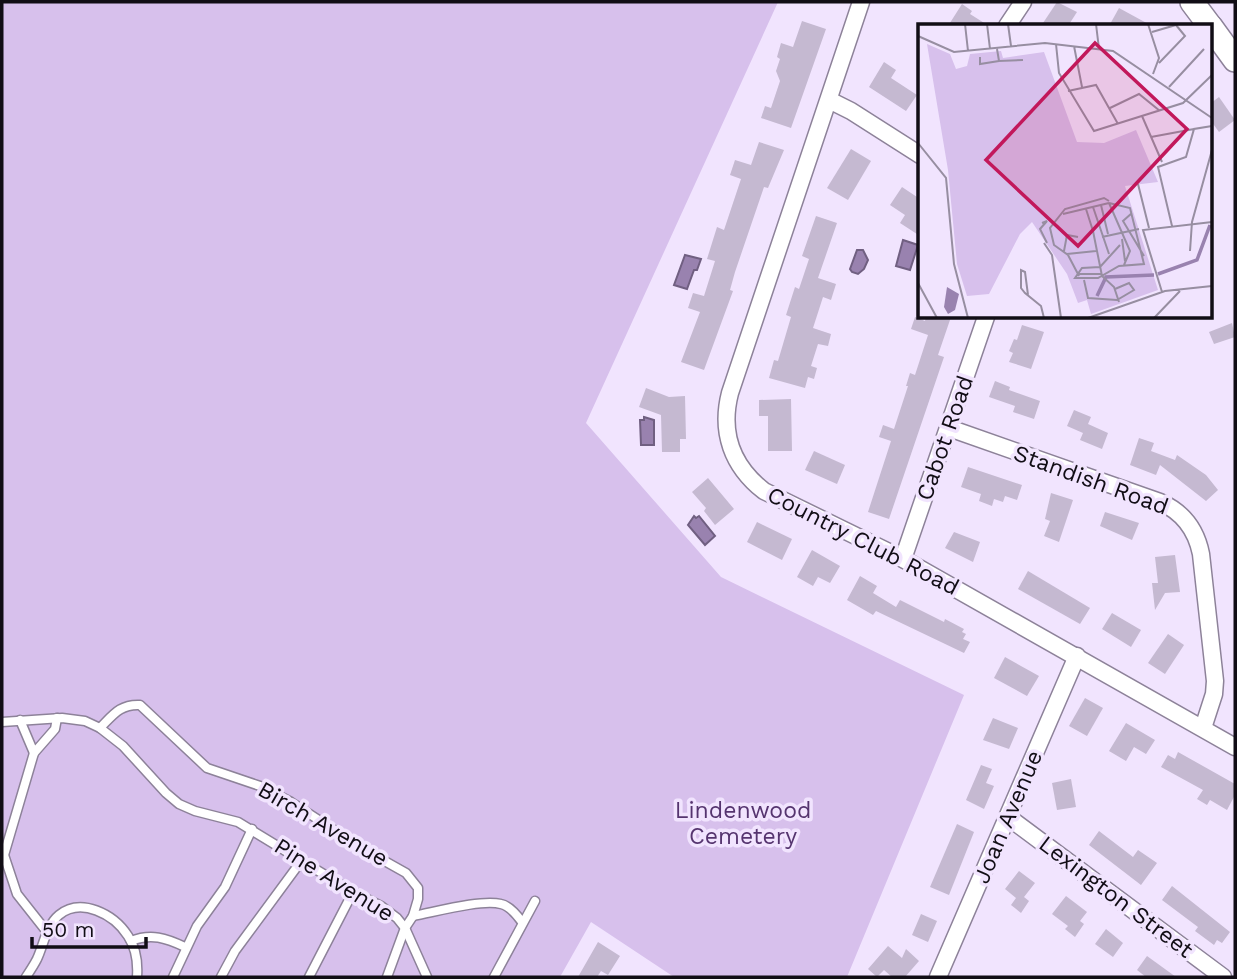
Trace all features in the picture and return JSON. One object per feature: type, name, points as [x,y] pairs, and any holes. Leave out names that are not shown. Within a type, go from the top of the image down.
[{"type":"main road","points":[[1192,2],[1208,24]]},
{"type":"main road","points":[[1212,29],[1233,51]]},
{"type":"street","name":"Country Club Road","points":[[861,2],[730,393],[726,429],[732,453],[738,464],[764,491],[903,559],[1235,747]]},
{"type":"street","points":[[1008,24],[1023,2]]},
{"type":"street","points":[[829,100],[918,154]]},
{"type":"street","name":"Cabot Road","points":[[903,559],[986,318]]},
{"type":"street","name":"Standish Road","points":[[949,428],[1160,502],[1175,510],[1188,522],[1197,537],[1201,554],[1215,681],[1215,692],[1203,728]]},
{"type":"street","name":"Joan Avenue","points":[[938,977],[1077,656]]},
{"type":"street","name":"Lexington Street","points":[[1009,817],[1223,977]]},
{"type":"lane","name":"Birch Avenue","points":[[100,728],[119,709],[140,705],[207,768],[238,777],[291,802],[406,873],[418,888],[414,916]]},
{"type":"lane","points":[[47,932],[17,894],[3,856],[34,753],[55,729],[57,718]]},
{"type":"lane","points":[[2,722],[57,718],[85,721],[100,728]]},
{"type":"lane","points":[[20,720],[34,753]]},
{"type":"lane","name":"Pine Avenue","points":[[100,728],[123,747],[179,804],[195,811],[239,822],[397,918],[405,928],[387,977]]},
{"type":"lane","points":[[173,977],[185,947],[225,887],[252,829]]},
{"type":"lane","points":[[221,977],[249,930],[302,860]]},
{"type":"lane","points":[[309,977],[353,892]]},
{"type":"lane","points":[[494,977],[535,901]]},
{"type":"lane","points":[[426,977],[405,928],[414,916],[486,903],[503,904],[516,913],[522,922]]},
{"type":"lane","points":[[26,977],[37,959],[47,932],[60,915],[72,908],[85,906],[104,914],[121,927],[135,951],[137,977]]},
{"type":"lane","points":[[131,942],[142,937],[155,936],[185,947]]},
{"type":"green space","name":"Lindenwood Cemetery","points":[[2,2],[778,2],[586,423],[721,577],[964,695],[847,977],[674,977],[591,922],[560,977],[2,977]]},
{"type":"shaded area","points":[[903,240],[918,245],[910,270],[896,266]]},
{"type":"shaded area","points":[[857,250],[863,250],[868,260],[858,274],[850,269]]},
{"type":"shaded area","points":[[685,255],[701,259],[687,289],[674,285]]},
{"type":"shaded area","points":[[644,417],[654,420],[654,445],[641,445],[640,420],[644,420]]},
{"type":"shaded area","points":[[694,516],[699,516],[715,536],[705,545],[688,525]]},
{"type":"building","points":[[1057,2],[1077,12],[1069,24],[1042,24]]},
{"type":"building","points":[[962,4],[972,11],[970,14],[986,24],[949,24]]},
{"type":"building","points":[[1119,8],[1148,24],[1110,24]]},
{"type":"building","points":[[802,21],[826,29],[791,128],[761,118],[765,106],[771,108],[780,81],[776,71],[781,43],[793,47]]},
{"type":"building","points":[[884,62],[896,70],[891,78],[917,95],[906,111],[869,87]]},
{"type":"building","points":[[1219,97],[1235,120],[1219,132],[1212,122],[1212,102]]},
{"type":"building","points":[[759,142],[784,150],[768,188],[764,187],[735,272],[730,290],[733,291],[704,370],[681,362],[700,312],[688,308],[693,293],[704,296],[715,261],[707,259],[717,227],[724,230],[741,179],[730,175],[735,160],[751,165]]},
{"type":"building","points":[[851,149],[871,161],[848,200],[827,188]]},
{"type":"building","points":[[902,187],[918,198],[918,235],[900,223],[905,215],[890,205]]},
{"type":"building","points":[[816,216],[837,223],[818,278],[836,284],[831,300],[823,297],[813,328],[831,334],[828,346],[818,344],[811,366],[817,368],[814,379],[808,377],[805,388],[769,378],[774,360],[778,361],[791,317],[786,315],[795,287],[799,289],[809,259],[802,256]]},
{"type":"building","points":[[915,317],[925,321],[926,318],[951,318],[938,355],[944,357],[889,519],[868,512],[891,441],[879,437],[883,425],[894,429],[910,373],[915,375],[928,335],[911,329]]},
{"type":"building","points":[[1232,323],[1235,337],[1214,344],[1209,332]]},
{"type":"building","points":[[1022,325],[1044,332],[1031,369],[1009,362],[1013,353],[1009,351],[1014,339],[1017,340]]},
{"type":"building","points":[[995,381],[1010,387],[1009,390],[1040,401],[1034,419],[1013,412],[1015,406],[989,397]]},
{"type":"building","points":[[646,388],[669,397],[685,396],[686,439],[680,439],[680,452],[662,452],[661,415],[639,407]]},
{"type":"building","points":[[791,399],[792,451],[768,451],[768,416],[759,416],[759,400]]},
{"type":"building","points":[[1074,410],[1091,417],[1088,424],[1108,433],[1102,449],[1080,440],[1083,433],[1067,426]]},
{"type":"building","points":[[1139,438],[1154,443],[1151,451],[1175,460],[1177,455],[1206,475],[1218,490],[1206,501],[1160,465],[1156,475],[1130,465]]},
{"type":"building","points":[[814,451],[845,465],[837,484],[805,470]]},
{"type":"building","points":[[968,467],[1022,485],[1017,500],[1005,496],[1003,502],[994,499],[992,506],[979,501],[981,494],[961,487]]},
{"type":"building","points":[[708,478],[734,509],[715,525],[704,511],[706,508],[692,492]]},
{"type":"building","points":[[1051,493],[1073,500],[1059,542],[1044,536],[1050,521],[1045,519]]},
{"type":"building","points":[[1105,512],[1139,523],[1132,540],[1100,526]]},
{"type":"building","points":[[757,522],[792,539],[782,560],[747,542]]},
{"type":"building","points":[[954,532],[980,542],[973,562],[945,548]]},
{"type":"building","points":[[812,550],[840,566],[830,583],[818,577],[813,586],[797,577]]},
{"type":"building","points":[[1175,555],[1180,592],[1165,593],[1155,610],[1152,583],[1158,583],[1155,557]]},
{"type":"building","points":[[1028,571],[1090,608],[1080,624],[1018,589]]},
{"type":"building","points":[[860,576],[877,586],[873,593],[896,607],[900,600],[964,629],[962,632],[966,634],[963,639],[970,642],[964,653],[876,611],[873,615],[847,600]]},
{"type":"building","points":[[1112,613],[1141,630],[1131,647],[1102,629]]},
{"type":"building","points":[[1168,634],[1184,645],[1165,674],[1148,663]]},
{"type":"building","points":[[1005,657],[1039,676],[1027,696],[994,678]]},
{"type":"building","points":[[1085,698],[1103,708],[1087,736],[1069,726]]},
{"type":"building","points":[[993,718],[1018,728],[1009,749],[983,740]]},
{"type":"building","points":[[1126,723],[1155,740],[1146,754],[1134,747],[1126,761],[1109,751]]},
{"type":"building","points":[[1178,752],[1235,784],[1235,795],[1227,810],[1210,800],[1207,805],[1197,799],[1203,790],[1161,767],[1168,755],[1175,759]]},
{"type":"building","points":[[981,765],[992,769],[986,783],[994,786],[984,809],[966,800]]},
{"type":"building","points":[[1071,779],[1076,807],[1057,810],[1052,783]]},
{"type":"building","points":[[957,824],[974,832],[949,895],[930,887]]},
{"type":"building","points":[[1099,831],[1133,857],[1138,850],[1157,863],[1141,885],[1089,845]]},
{"type":"building","points":[[1019,871],[1035,883],[1024,897],[1029,901],[1021,913],[1011,905],[1016,898],[1005,889]]},
{"type":"building","points":[[1172,886],[1230,932],[1222,943],[1217,940],[1214,945],[1195,931],[1198,927],[1162,900]]},
{"type":"building","points":[[1066,896],[1087,912],[1080,921],[1084,924],[1075,937],[1065,929],[1068,926],[1052,914]]},
{"type":"building","points":[[921,914],[937,921],[928,942],[912,935]]},
{"type":"building","points":[[1106,929],[1123,943],[1113,957],[1095,944]]},
{"type":"building","points":[[598,942],[620,956],[608,975],[601,971],[597,977],[578,977]]},
{"type":"building","points":[[888,946],[902,958],[906,949],[919,961],[905,977],[892,977],[884,970],[877,977],[868,969]]},
{"type":"building","points":[[1147,956],[1176,977],[1146,977],[1137,970]]}]
